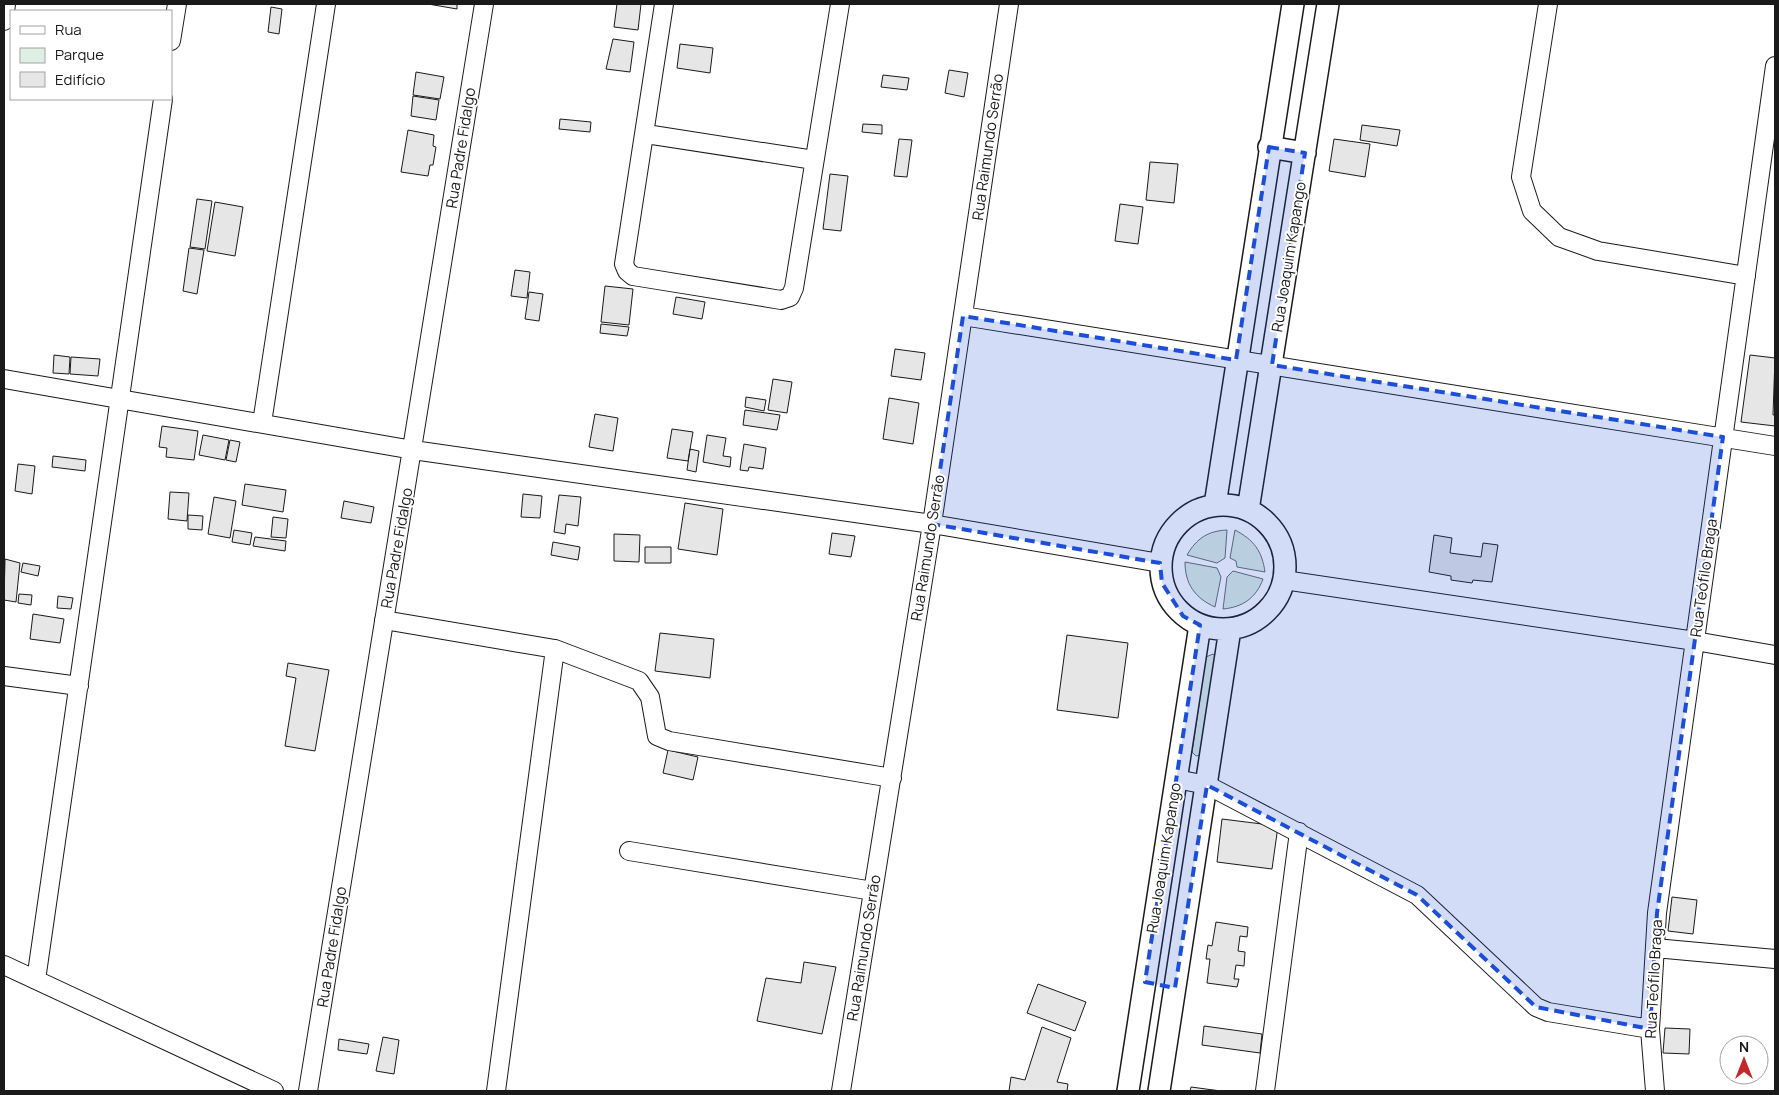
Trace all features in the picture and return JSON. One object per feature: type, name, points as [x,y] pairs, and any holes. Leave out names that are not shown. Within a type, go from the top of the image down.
[{"type":"main road","points":[[1215,505],[1269,147],[1293,4]]},
{"type":"main road","name":"Rua Joaquim Kapango","points":[[1248,510],[1328,4]]},
{"type":"main road","points":[[1269,147],[1305,153]]},
{"type":"main road","points":[[1215,505],[1232,505],[1248,510],[1266,521],[1279,538],[1285,559],[1284,580],[1277,598],[1265,613],[1249,624],[1230,629],[1200,625],[1183,616],[1170,601],[1162,583],[1160,563],[1165,542],[1177,524],[1194,511],[1215,505]]},
{"type":"main road","name":"Rua Joaquim Kapango","points":[[1128,1091],[1200,625]]},
{"type":"main road","name":"Rua Joaquim Kapango","points":[[1159,1091],[1230,629]]},
{"type":"main road","points":[[1145,982],[1175,988]]},
{"type":"street","points":[[4,20],[6,4]]},
{"type":"street","points":[[172,35],[177,4]]},
{"type":"street","points":[[262,423],[326,4]]},
{"type":"street","name":"Rua Padre Fidalgo","points":[[308,1091],[484,4]]},
{"type":"street","points":[[664,4],[646,134],[624,264],[627,271],[633,276],[781,300],[790,297],[794,288],[840,4]]},
{"type":"street","name":"Rua Raimundo Serrão","points":[[841,1091],[932,524],[1009,4]]},
{"type":"street","points":[[1548,4],[1521,177],[1532,211],[1559,237],[1598,251],[1746,276]]},
{"type":"street","name":"Rua Teófilo Braga","points":[[1655,1091],[1650,1029],[1657,913],[1775,66]]},
{"type":"street","points":[[36,980],[118,399],[163,100]]},
{"type":"street","points":[[646,134],[814,160]]},
{"type":"street","points":[[963,316],[1723,436],[1775,446]]},
{"type":"street","points":[[4,379],[413,450],[932,524],[1160,563]]},
{"type":"street","points":[[1284,580],[1695,641],[1775,655]]},
{"type":"street","points":[[384,620],[556,649],[639,681],[650,697],[657,736],[669,741],[892,778]]},
{"type":"street","points":[[496,1091],[556,649]]},
{"type":"street","points":[[4,676],[79,686]]},
{"type":"street","points":[[1176,779],[1207,784],[1417,895],[1536,1007],[1548,1012],[1650,1029]]},
{"type":"street","points":[[1265,1091],[1299,832]]},
{"type":"street","points":[[629,851],[873,891]]},
{"type":"street","points":[[1655,948],[1775,959]]},
{"type":"street","points":[[4,965],[274,1091]]},
{"type":"highlighted area","points":[[1269,147],[1305,153],[1272,365],[1723,437],[1657,913],[1650,1029],[1536,1007],[1417,895],[1207,785],[1175,988],[1145,982],[1200,625],[1183,616],[1162,583],[1160,563],[932,524],[963,316],[1236,360]]},
{"type":"green space","points":[[1227,530],[1225,558],[1217,563],[1187,555],[1204,536]]},
{"type":"green space","points":[[1235,530],[1256,547],[1262,558],[1265,572],[1237,567],[1236,561],[1230,558]]},
{"type":"green space","points":[[1185,562],[1217,568],[1221,577],[1215,607],[1202,599],[1192,589],[1185,570]]},
{"type":"green space","points":[[1233,571],[1263,579],[1253,596],[1243,604],[1223,609],[1227,577]]},
{"type":"green space","points":[[1213,654],[1216,657],[1201,755],[1196,756],[1192,752],[1206,657]]},
{"type":"building","points":[[428,4],[457,4],[457,9]]},
{"type":"building","points":[[617,4],[641,4],[638,30],[614,27]]},
{"type":"building","points":[[271,7],[282,9],[279,34],[268,32]]},
{"type":"building","points":[[613,39],[634,42],[630,72],[606,69]]},
{"type":"building","points":[[680,44],[713,48],[710,73],[677,68]]},
{"type":"building","points":[[949,70],[968,73],[964,97],[945,93]]},
{"type":"building","points":[[416,72],[444,77],[440,99],[413,95]]},
{"type":"building","points":[[883,75],[909,78],[907,90],[881,87]]},
{"type":"building","points":[[413,96],[439,100],[436,120],[411,116]]},
{"type":"building","points":[[560,119],[591,122],[590,132],[559,129]]},
{"type":"building","points":[[863,124],[882,125],[882,134],[862,132]]},
{"type":"building","points":[[1362,125],[1400,130],[1397,146],[1360,140]]},
{"type":"building","points":[[408,130],[434,135],[433,146],[436,147],[433,165],[430,165],[428,176],[401,172]]},
{"type":"building","points":[[899,139],[912,140],[907,177],[894,176]]},
{"type":"building","points":[[1334,139],[1370,144],[1365,177],[1329,171]]},
{"type":"building","points":[[1150,162],[1178,164],[1174,203],[1146,200]]},
{"type":"building","points":[[830,174],[848,176],[841,231],[823,229]]},
{"type":"building","points":[[197,199],[212,201],[205,249],[190,247]]},
{"type":"building","points":[[215,202],[243,207],[235,256],[207,251]]},
{"type":"building","points":[[1120,204],[1143,207],[1138,244],[1115,241]]},
{"type":"building","points":[[189,248],[204,250],[197,294],[183,291]]},
{"type":"building","points":[[515,270],[530,272],[527,298],[511,296]]},
{"type":"building","points":[[605,286],[633,289],[629,325],[601,322]]},
{"type":"building","points":[[529,292],[543,294],[539,321],[525,319]]},
{"type":"building","points":[[676,297],[705,302],[702,319],[673,314]]},
{"type":"building","points":[[601,324],[629,327],[627,336],[600,333]]},
{"type":"building","points":[[895,349],[925,353],[921,380],[891,376]]},
{"type":"building","points":[[54,355],[70,357],[69,374],[53,373]]},
{"type":"building","points":[[1750,355],[1775,358],[1773,415],[1775,415],[1775,426],[1741,422]]},
{"type":"building","points":[[71,357],[100,359],[98,376],[70,374]]},
{"type":"building","points":[[773,379],[792,382],[787,413],[768,410]]},
{"type":"building","points":[[746,397],[766,400],[764,411],[745,407]]},
{"type":"building","points":[[889,398],[919,403],[913,444],[883,439]]},
{"type":"building","points":[[745,410],[780,415],[777,430],[743,425]]},
{"type":"building","points":[[595,414],[618,418],[613,451],[589,447]]},
{"type":"building","points":[[162,426],[198,431],[194,460],[166,457],[167,448],[159,447]]},
{"type":"building","points":[[672,429],[693,432],[688,461],[667,458]]},
{"type":"building","points":[[203,435],[229,440],[225,460],[199,455]]},
{"type":"building","points":[[707,435],[726,438],[723,456],[731,457],[730,467],[703,462]]},
{"type":"building","points":[[230,440],[240,442],[236,462],[226,460]]},
{"type":"building","points":[[744,444],[766,448],[763,469],[749,467],[748,471],[740,470]]},
{"type":"building","points":[[690,449],[699,451],[696,472],[687,470]]},
{"type":"building","points":[[53,456],[86,460],[85,471],[52,467]]},
{"type":"building","points":[[18,464],[35,466],[32,494],[15,491]]},
{"type":"building","points":[[245,484],[286,490],[283,512],[242,505]]},
{"type":"building","points":[[170,492],[189,493],[187,521],[168,519]]},
{"type":"building","points":[[523,494],[542,496],[540,518],[521,517]]},
{"type":"building","points":[[559,495],[581,497],[578,526],[566,524],[565,534],[554,532]]},
{"type":"building","points":[[214,497],[236,501],[230,538],[208,534]]},
{"type":"building","points":[[344,501],[374,507],[371,523],[341,518]]},
{"type":"building","points":[[685,503],[723,509],[717,555],[678,549]]},
{"type":"building","points":[[188,515],[203,516],[202,530],[188,529]]},
{"type":"building","points":[[273,517],[288,519],[286,538],[271,537]]},
{"type":"building","points":[[234,530],[252,533],[250,545],[232,542]]},
{"type":"building","points":[[832,533],[855,536],[851,557],[829,554]]},
{"type":"building","points":[[614,534],[640,535],[639,562],[614,561]]},
{"type":"building","points":[[1434,535],[1452,538],[1450,553],[1481,557],[1483,543],[1498,545],[1492,582],[1473,580],[1472,583],[1451,580],[1451,576],[1429,572]]},
{"type":"building","points":[[255,537],[286,541],[285,551],[253,546]]},
{"type":"building","points":[[553,542],[580,547],[578,560],[551,555]]},
{"type":"building","points":[[645,547],[671,547],[671,563],[645,563]]},
{"type":"building","points":[[5,559],[20,563],[16,602],[4,600]]},
{"type":"building","points":[[23,563],[40,566],[38,576],[21,572]]},
{"type":"building","points":[[19,594],[32,595],[31,605],[18,603]]},
{"type":"building","points":[[58,596],[73,598],[71,609],[57,608]]},
{"type":"building","points":[[33,614],[64,619],[60,643],[30,639]]},
{"type":"building","points":[[660,633],[714,639],[710,678],[655,671]]},
{"type":"building","points":[[1067,635],[1128,643],[1118,718],[1057,710]]},
{"type":"building","points":[[288,663],[329,670],[315,751],[285,746],[296,678],[286,676]]},
{"type":"building","points":[[668,750],[698,757],[693,780],[663,773]]},
{"type":"building","points":[[1222,819],[1278,826],[1272,869],[1217,862]]},
{"type":"building","points":[[1672,897],[1697,900],[1693,934],[1668,931]]},
{"type":"building","points":[[1216,922],[1248,927],[1247,937],[1240,936],[1238,951],[1245,952],[1244,966],[1236,965],[1234,979],[1239,979],[1237,987],[1207,983],[1210,959],[1206,959],[1208,945],[1212,946]]},
{"type":"building","points":[[804,962],[836,967],[822,1034],[757,1021],[766,978],[801,983]]},
{"type":"building","points":[[1038,984],[1086,1002],[1075,1031],[1027,1013]]},
{"type":"building","points":[[1204,1026],[1262,1034],[1260,1053],[1202,1045]]},
{"type":"building","points":[[1042,1027],[1071,1038],[1057,1082],[1068,1084],[1067,1091],[1009,1091],[1011,1077],[1025,1080]]},
{"type":"building","points":[[1665,1028],[1690,1029],[1689,1054],[1663,1053]]},
{"type":"building","points":[[383,1037],[399,1040],[394,1074],[376,1071]]},
{"type":"building","points":[[339,1039],[369,1044],[367,1054],[338,1050]]},
{"type":"building","points":[[1191,1087],[1221,1091],[1190,1091]]}]
